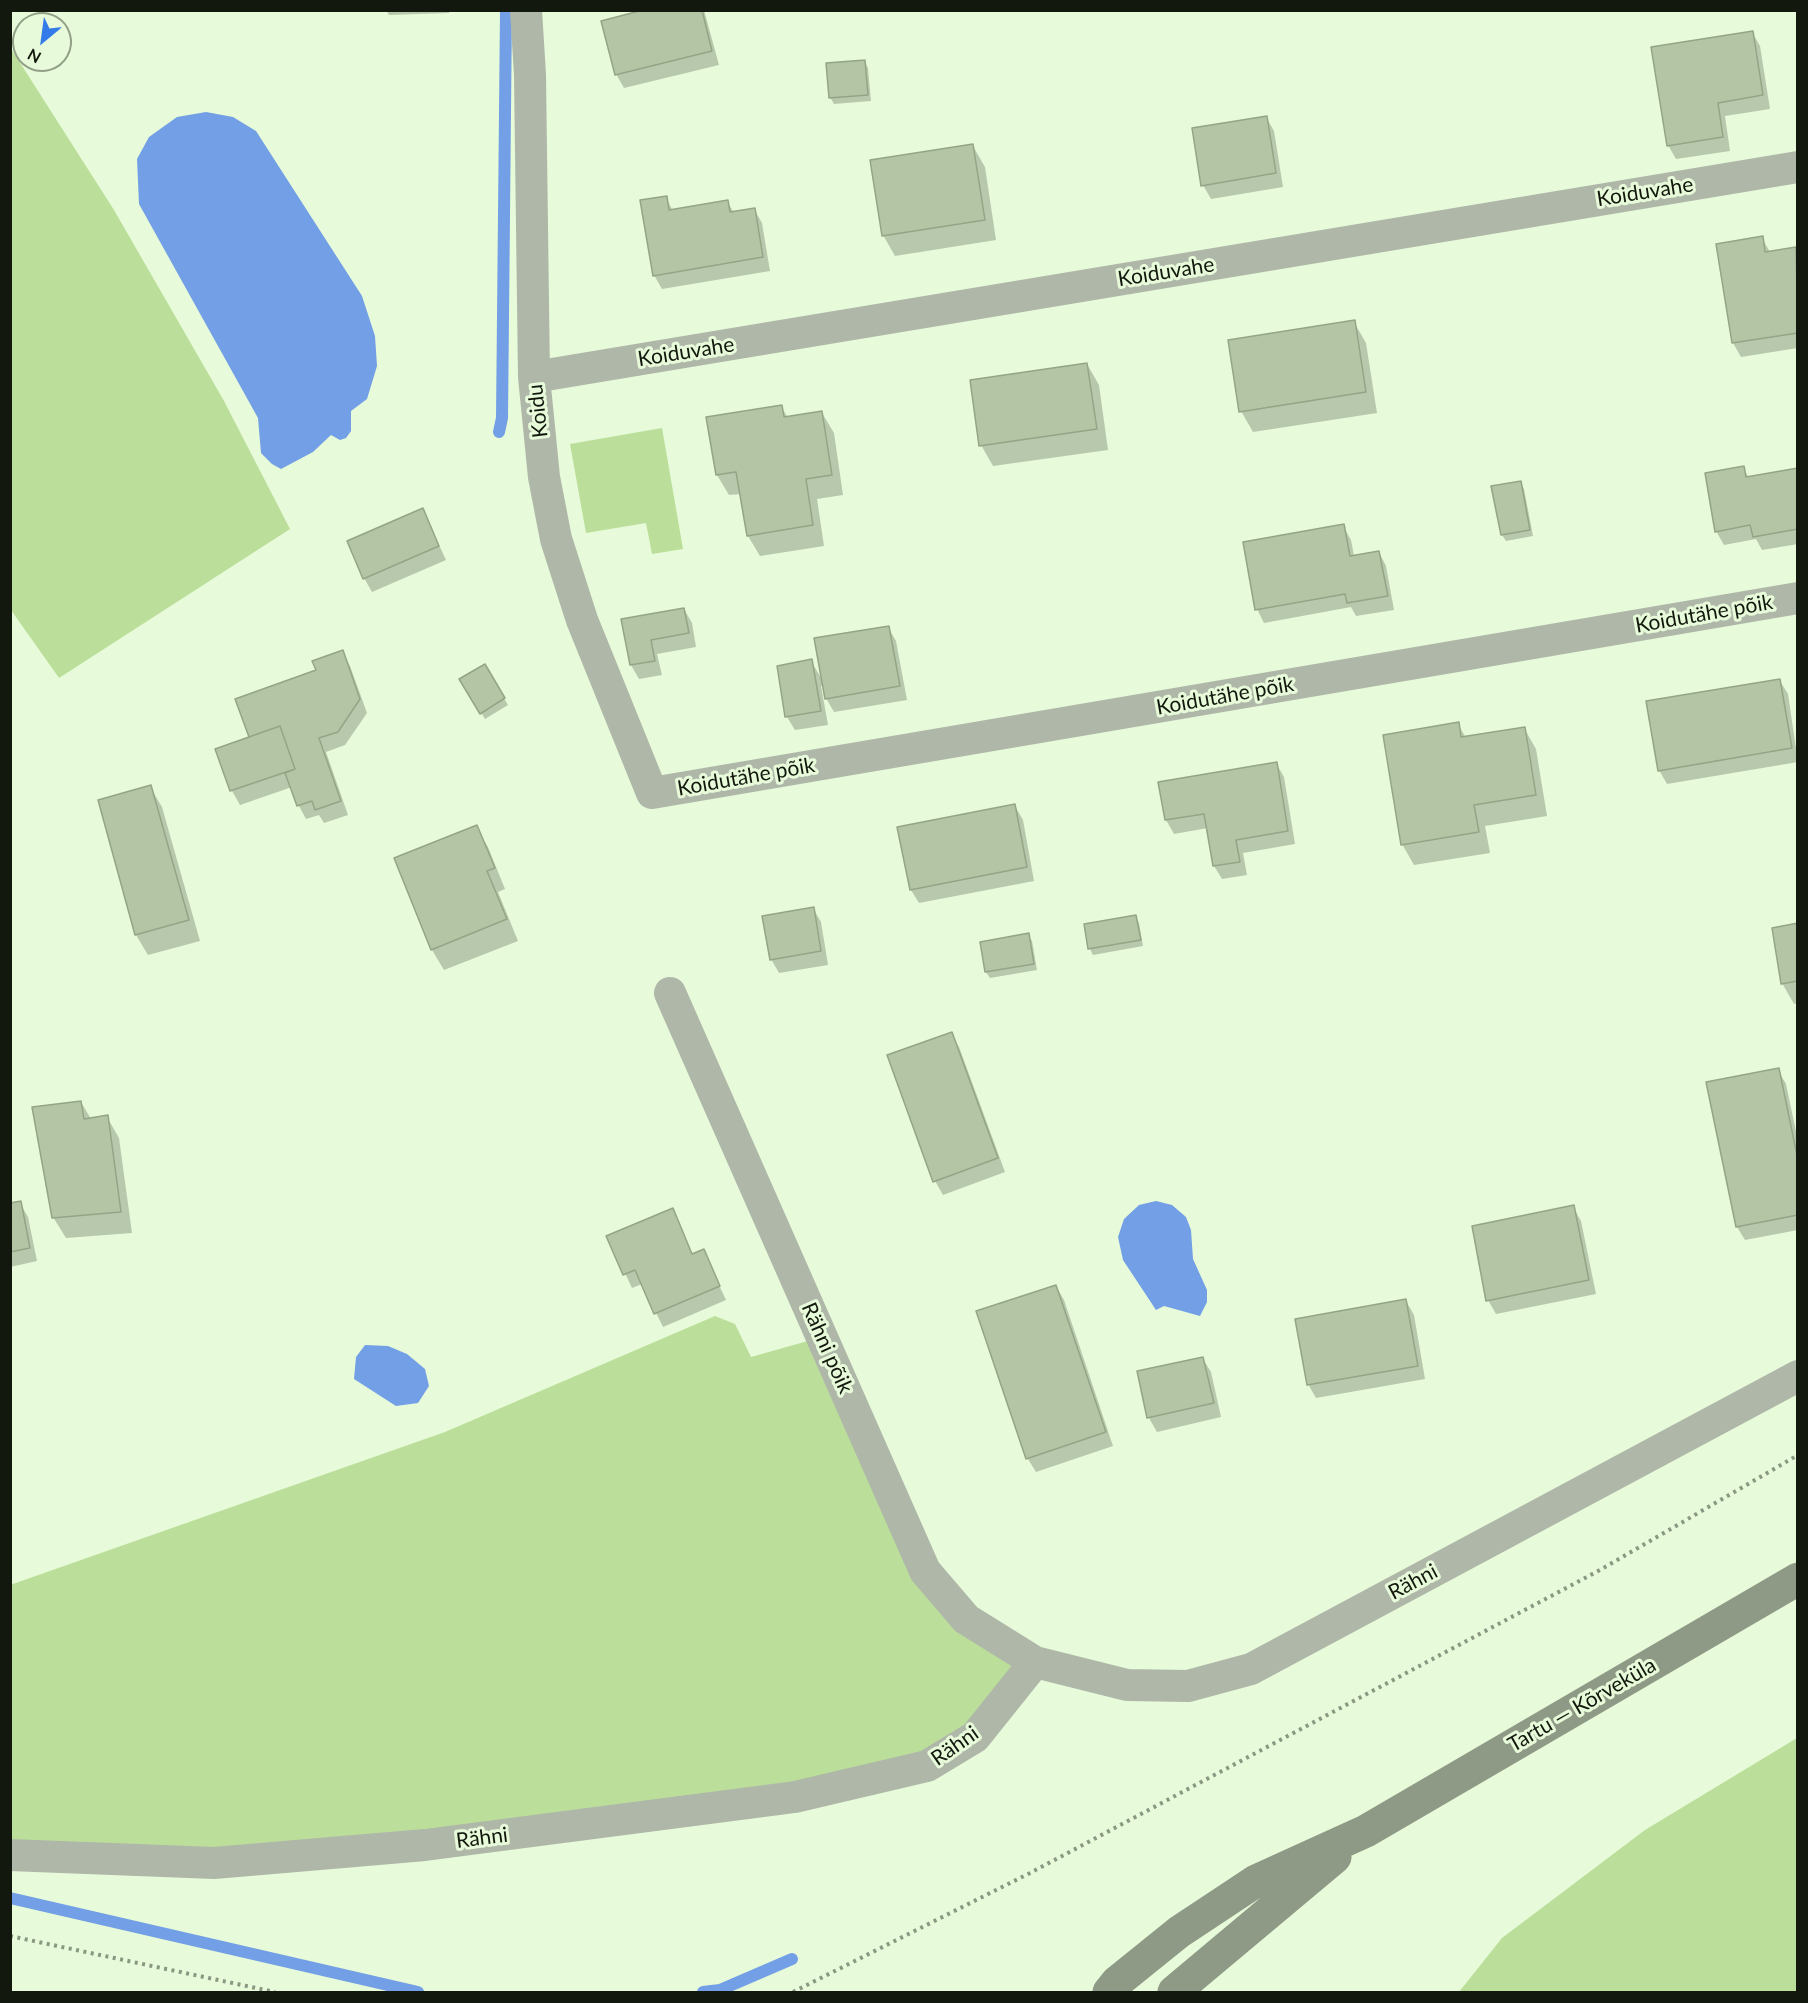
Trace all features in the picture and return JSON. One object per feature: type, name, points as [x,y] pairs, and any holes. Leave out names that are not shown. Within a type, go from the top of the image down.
[{"type":"main road","name":"Tartu — Kõrveküla","points":[[1108,1992],[1117,1982],[1179,1932],[1256,1881],[1366,1831],[1797,1579]]},
{"type":"main road","name":"Tartu — Kõrveküla","points":[[1173,1992],[1366,1831]]},
{"type":"street","name":"Koidu","points":[[526,10],[530,75],[534,378],[544,477],[556,539],[582,620],[652,793]]},
{"type":"street","name":"Koiduvahe","points":[[534,378],[1797,167]]},
{"type":"street","name":"Koidutähe põik","points":[[652,793],[1797,598]]},
{"type":"street","name":"Rähni põik","points":[[670,993],[925,1571],[966,1619],[1035,1662]]},
{"type":"street","name":"Rähni","points":[[10,1855],[214,1863],[425,1845],[795,1797],[927,1766],[975,1737],[1035,1662],[1128,1685],[1188,1686],[1251,1669],[1797,1376]]},
{"type":"path","points":[[793,1992],[1030,1873],[1589,1576],[1797,1455]]},
{"type":"path","points":[[10,1936],[275,1992]]},
{"type":"green space","points":[[10,47],[12,72],[26,72],[114,210],[224,401],[290,529],[59,678],[11,610]]},
{"type":"green space","points":[[662,428],[683,549],[652,554],[646,523],[586,533],[570,444]]},
{"type":"green space","points":[[715,1316],[735,1324],[751,1357],[822,1337],[925,1571],[1035,1662],[927,1766],[425,1845],[11,1855],[10,1585],[445,1432]]},
{"type":"green space","points":[[1797,1738],[1797,1992],[1459,1992],[1502,1938],[1645,1830]]},
{"type":"water","points":[[206,112],[233,117],[256,131],[362,296],[375,336],[377,366],[367,399],[351,411],[351,431],[346,438],[340,440],[331,435],[313,452],[281,469],[261,453],[258,418],[139,204],[137,159],[149,137],[177,117]]},
{"type":"water","points":[[1156,1201],[1172,1205],[1186,1217],[1191,1230],[1193,1259],[1207,1290],[1207,1302],[1200,1316],[1164,1306],[1156,1310],[1123,1260],[1118,1237],[1124,1219],[1139,1205]]},
{"type":"water","points":[[365,1345],[388,1346],[407,1354],[425,1369],[429,1386],[418,1403],[396,1406],[354,1379],[356,1357]]},
{"type":"building","points":[[643,10],[702,10],[712,51],[615,75],[601,21]]},
{"type":"building","points":[[1753,31],[1763,95],[1718,103],[1723,137],[1667,146],[1651,47]]},
{"type":"building","points":[[865,60],[868,95],[829,98],[826,63]]},
{"type":"building","points":[[1267,116],[1276,173],[1201,186],[1192,128]]},
{"type":"building","points":[[973,144],[985,220],[882,236],[870,160]]},
{"type":"building","points":[[667,196],[669,210],[728,200],[730,212],[755,208],[763,257],[653,276],[640,200]]},
{"type":"building","points":[[1763,236],[1765,252],[1796,247],[1798,333],[1732,343],[1716,244]]},
{"type":"building","points":[[1355,320],[1366,392],[1239,412],[1228,340]]},
{"type":"building","points":[[1087,363],[1097,429],[979,446],[970,380]]},
{"type":"building","points":[[782,405],[784,417],[822,411],[832,475],[806,479],[813,525],[747,536],[736,472],[716,475],[706,417]]},
{"type":"building","points":[[1744,466],[1746,477],[1798,468],[1798,529],[1753,537],[1750,525],[1715,532],[1705,473]]},
{"type":"building","points":[[1521,481],[1530,530],[1501,535],[1491,486]]},
{"type":"building","points":[[423,508],[439,546],[363,579],[347,541]]},
{"type":"building","points":[[1344,524],[1350,556],[1379,551],[1388,596],[1347,603],[1345,594],[1255,610],[1243,542]]},
{"type":"building","points":[[684,608],[689,633],[651,640],[655,661],[630,665],[621,619]]},
{"type":"building","points":[[889,626],[900,686],[825,699],[814,638]]},
{"type":"building","points":[[343,650],[360,699],[338,732],[319,738],[341,801],[315,810],[312,801],[297,806],[285,773],[295,769],[280,726],[249,737],[235,699],[316,670],[312,661]]},
{"type":"building","points":[[812,659],[821,711],[785,717],[777,666]]},
{"type":"building","points":[[485,664],[505,698],[480,714],[459,679]]},
{"type":"building","points":[[1780,679],[1792,748],[1658,771],[1646,701]]},
{"type":"building","points":[[1459,722],[1461,737],[1525,727],[1536,795],[1474,805],[1479,832],[1401,845],[1383,735]]},
{"type":"building","points":[[280,726],[295,769],[230,791],[215,749]]},
{"type":"building","points":[[1277,762],[1288,831],[1236,840],[1240,862],[1213,866],[1204,814],[1165,820],[1158,782]]},
{"type":"building","points":[[151,785],[189,920],[135,935],[98,800]]},
{"type":"building","points":[[1015,804],[1027,867],[910,890],[897,827]]},
{"type":"building","points":[[477,825],[495,868],[487,871],[507,919],[431,950],[394,858]]},
{"type":"building","points":[[814,907],[821,951],[770,960],[762,916]]},
{"type":"building","points":[[1136,915],[1141,940],[1088,949],[1084,924]]},
{"type":"building","points":[[1798,923],[1798,981],[1781,984],[1772,928]]},
{"type":"building","points":[[1029,933],[1034,964],[985,972],[980,942]]},
{"type":"building","points":[[952,1032],[998,1158],[933,1182],[887,1055]]},
{"type":"building","points":[[1779,1068],[1798,1160],[1798,1215],[1736,1227],[1706,1082]]},
{"type":"building","points":[[81,1101],[84,1119],[108,1115],[121,1212],[52,1218],[32,1107]]},
{"type":"building","points":[[21,1201],[30,1248],[10,1252],[10,1203]]},
{"type":"building","points":[[1574,1205],[1589,1280],[1486,1301],[1472,1226]]},
{"type":"building","points":[[673,1208],[692,1254],[704,1249],[720,1286],[654,1314],[635,1270],[623,1275],[606,1236]]},
{"type":"building","points":[[1056,1285],[1106,1432],[1026,1459],[976,1311]]},
{"type":"building","points":[[1406,1299],[1418,1366],[1307,1385],[1295,1319]]},
{"type":"building","points":[[1203,1357],[1214,1403],[1147,1418],[1137,1371]]},
{"type":"waterway","points":[[499,432],[502,418],[506,10]]},
{"type":"waterway","points":[[10,1898],[418,1992]]},
{"type":"waterway","points":[[703,1992],[720,1990],[792,1959]]}]
